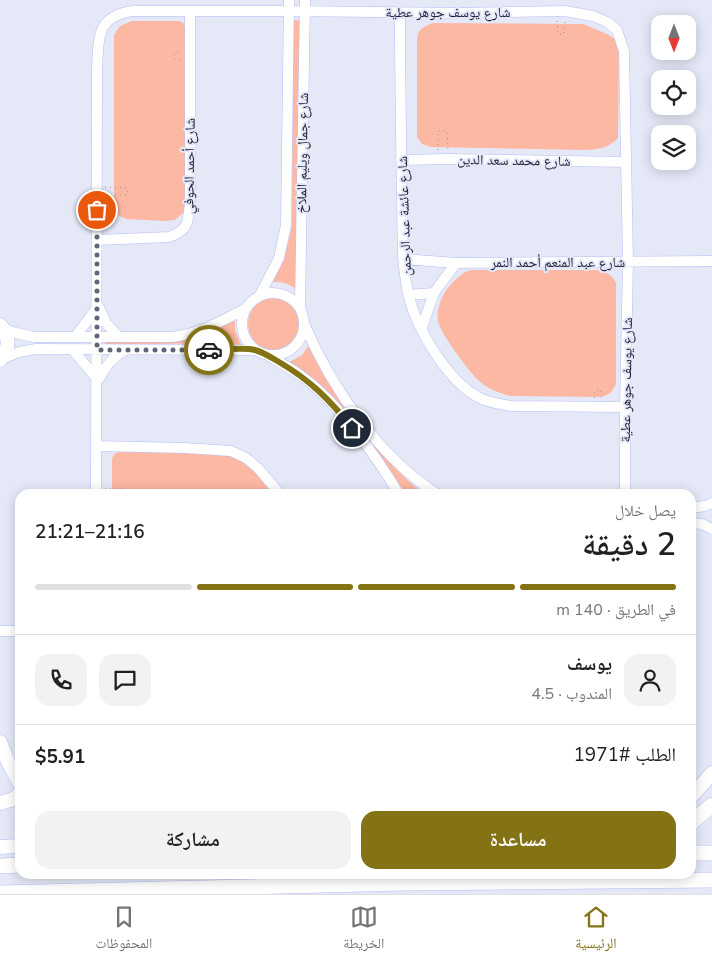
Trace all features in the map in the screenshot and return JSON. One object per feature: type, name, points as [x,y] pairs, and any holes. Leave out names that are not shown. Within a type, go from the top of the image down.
[{"type":"main road","points":[[696,819],[712,805]]},
{"type":"main road","points":[[696,853],[712,853]]},
{"type":"main road","points":[[0,866],[15,865]]},
{"type":"main road","points":[[0,893],[408,879],[712,880]]},
{"type":"street","name":"شارع جمال ويليم الملاخ","points":[[260,295],[278,258],[286,225],[289,0]]},
{"type":"street","name":"شارع جمال ويليم الملاخ","points":[[300,306],[305,0]]},
{"type":"street","name":"شارع يوسف جوهر عطية","points":[[96,489],[97,68],[99,40],[104,23],[120,13],[133,12],[289,11],[400,13],[561,12],[593,16],[607,22],[616,30],[624,51],[628,262],[625,489]]},
{"type":"street","name":"شارع أحمد الحوفي","points":[[97,240],[169,237],[180,234],[186,227],[189,218],[190,202],[190,12]]},
{"type":"street","name":"شارع عائشة عبد الرحمن","points":[[400,13],[403,259],[408,295],[415,316],[429,342],[456,381],[480,399],[511,406],[625,407]]},
{"type":"street","name":"شارع محمد سعد الدين","points":[[401,160],[626,162]]},
{"type":"street","name":"شارع عبد المنعم أحمد النمر","points":[[403,259],[456,262],[712,261]]},
{"type":"street","points":[[422,327],[434,293],[456,262]]},
{"type":"street","points":[[255,350],[244,336],[242,327],[245,310],[251,301],[260,295],[271,292],[282,293],[292,298],[300,306],[305,326],[302,339],[293,349],[280,355],[267,355]]},
{"type":"street","points":[[408,295],[434,293]]},
{"type":"street","points":[[75,337],[97,305],[106,323],[119,338]]},
{"type":"street","points":[[2,327],[16,334],[34,337],[119,338],[184,335],[206,329],[245,310]]},
{"type":"street","points":[[305,326],[326,371],[372,434],[408,473],[430,489]]},
{"type":"street","points":[[1,360],[8,348],[8,341],[2,327]]},
{"type":"street","points":[[72,349],[97,380],[108,363],[117,354],[127,349]]},
{"type":"street","points":[[1,360],[26,350],[255,350],[267,355],[305,378],[330,401],[375,458],[396,489]]},
{"type":"street","points":[[97,446],[230,451],[246,458],[268,478],[276,489]]},
{"type":"street","points":[[696,507],[712,503]]},
{"type":"street","points":[[696,523],[712,529]]},
{"type":"street","points":[[0,631],[15,631]]},
{"type":"street","points":[[0,742],[15,775]]},
{"type":"street","points":[[696,791],[712,773]]},
{"type":"street","points":[[0,803],[15,798]]},
{"type":"street","points":[[0,847],[15,846]]},
{"type":"path","points":[[561,12],[565,33],[558,34],[561,12]]},
{"type":"path","points":[[174,53],[189,56],[174,60],[174,53]]},
{"type":"path","points":[[438,131],[448,131],[443,159],[438,131]]},
{"type":"path","points":[[127,188],[127,195],[97,190],[127,188]]},
{"type":"shaded area","points":[[293,20],[301,20],[299,292],[285,283],[268,282],[284,254],[292,224]]},
{"type":"shaded area","points":[[132,21],[180,21],[184,24],[186,36],[185,207],[184,212],[175,220],[127,219],[119,216],[114,210],[114,35],[120,26]]},
{"type":"shaded area","points":[[434,23],[583,24],[609,35],[616,40],[619,51],[618,138],[603,148],[585,150],[431,147],[422,144],[417,137],[417,38],[422,28]]},
{"type":"shaded area","points":[[471,270],[598,270],[611,276],[616,283],[616,384],[611,392],[599,397],[510,396],[494,390],[479,381],[450,344],[438,321],[440,304],[447,289],[460,275]]},
{"type":"shaded area","points":[[269,298],[279,298],[293,305],[300,319],[300,329],[293,343],[279,350],[269,350],[259,346],[252,339],[248,329],[248,319],[252,309],[259,302]]},
{"type":"shaded area","points":[[235,317],[235,330],[241,345],[209,343],[105,345],[105,339],[168,339]]},
{"type":"shaded area","points":[[309,345],[329,384],[396,469],[418,489],[402,489],[339,406],[286,364],[302,355]]},
{"type":"shaded area","points":[[119,452],[222,453],[244,463],[271,489],[112,489],[112,459],[114,454]]},
{"type":"way so far","points":[[97,210],[97,350],[209,350]]},
{"type":"route","points":[[209,350],[255,350],[267,355],[295,371],[318,389],[352,428]]}]
